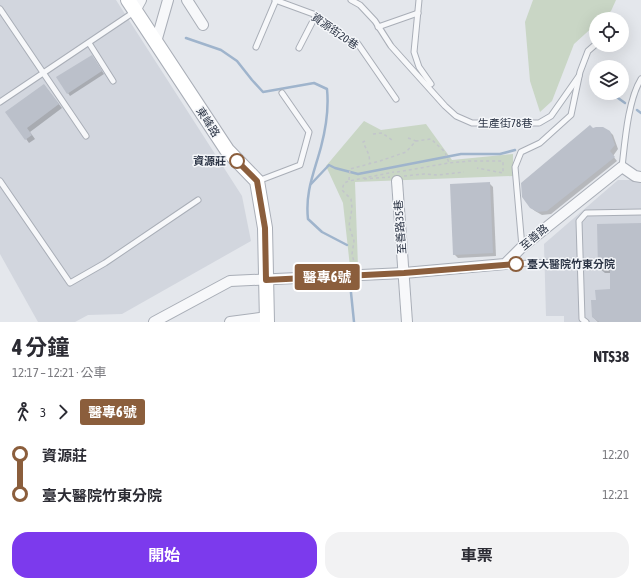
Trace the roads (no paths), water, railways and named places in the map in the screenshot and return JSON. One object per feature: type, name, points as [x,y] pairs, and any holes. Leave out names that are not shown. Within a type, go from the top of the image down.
[{"type":"main road","name":"東峰路","points":[[135,4],[156,42],[227,150],[257,181]]},
{"type":"main road","points":[[257,181],[265,228],[267,319]]},
{"type":"street","points":[[156,42],[168,0]]},
{"type":"street","points":[[187,0],[203,25]]},
{"type":"street","points":[[622,166],[635,176],[641,177]]},
{"type":"street","name":"至善路","points":[[505,264],[522,247],[622,166]]},
{"type":"street","name":"至善路35巷","points":[[397,178],[407,322]]},
{"type":"street","points":[[154,322],[230,282],[404,273],[505,264]]},
{"type":"street","points":[[172,312],[177,322]]},
{"type":"street","points":[[230,322],[267,319]]},
{"type":"lane","points":[[256,47],[276,0]]},
{"type":"lane","name":"資源街20巷","points":[[276,0],[316,15],[332,31],[358,44],[396,100]]},
{"type":"lane","name":"生產街78巷","points":[[351,0],[360,5],[391,46],[445,106],[456,116],[472,123],[539,123],[552,116],[580,74]]},
{"type":"lane","points":[[419,0],[414,52],[418,67],[431,84]]},
{"type":"lane","points":[[0,102],[89,43],[135,4]]},
{"type":"lane","points":[[0,10],[86,136]]},
{"type":"lane","points":[[378,27],[418,13]]},
{"type":"lane","points":[[299,48],[316,15]]},
{"type":"lane","points":[[89,43],[113,81]]},
{"type":"lane","points":[[522,247],[515,167],[521,152],[540,143],[571,115],[580,74],[589,50]]},
{"type":"lane","points":[[622,166],[635,88],[641,79]]},
{"type":"lane","points":[[257,181],[300,165],[309,132],[282,93]]},
{"type":"lane","points":[[0,181],[70,283],[105,263],[198,200]]},
{"type":"lane","points":[[586,322],[582,319],[579,221],[586,213],[641,212]]},
{"type":"lane","points":[[505,264],[581,261]]},
{"type":"waterway","points":[[186,38],[221,50],[237,61],[263,92],[314,83],[327,89],[328,104],[326,126],[309,191],[307,209],[308,219],[322,232],[347,245]]},
{"type":"waterway","points":[[621,100],[625,103]]},
{"type":"waterway","points":[[637,110],[641,113]]},
{"type":"waterway","points":[[311,184],[329,165],[358,174],[461,154],[500,154],[515,150]]},
{"type":"waterway","points":[[350,283],[354,322]]},
{"type":"place","name":"資源莊","points":[[237,161]]},
{"type":"place","name":"臺大醫院竹東分院","points":[[516,264]]}]
